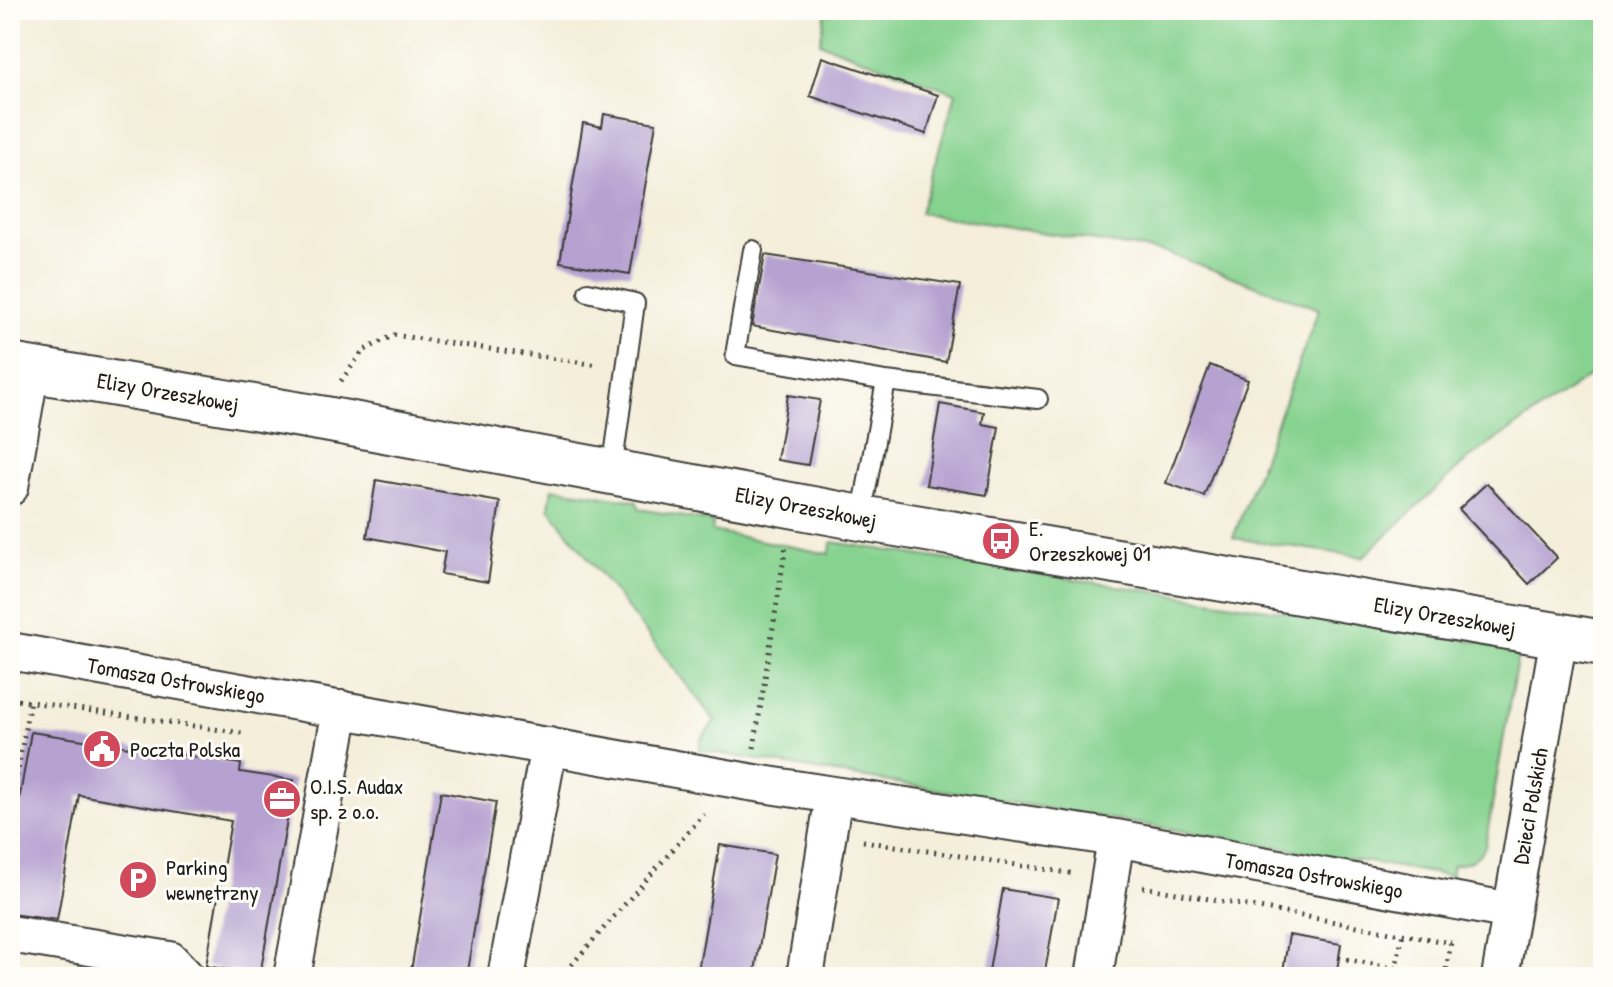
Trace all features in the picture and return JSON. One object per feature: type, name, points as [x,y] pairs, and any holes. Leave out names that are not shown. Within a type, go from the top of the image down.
[{"type":"street","name":"Elizy Orzeszkowej","points":[[21,367],[325,419],[861,518],[1603,643]]},
{"type":"street","points":[[10,487],[21,367]]},
{"type":"street","name":"Dzieci Polskich","points":[[1500,977],[1559,636]]},
{"type":"street","name":"Tomasza Ostrowskiego","points":[[10,651],[749,782],[1116,838],[1511,911]]},
{"type":"street","points":[[292,977],[341,709]]},
{"type":"street","points":[[506,977],[549,746]]},
{"type":"street","points":[[805,977],[834,795]]},
{"type":"street","points":[[1094,977],[1116,838]]},
{"type":"street","points":[[10,934],[170,960],[186,977]]},
{"type":"lane","points":[[753,250],[735,355],[886,381],[1038,399]]},
{"type":"lane","points":[[588,292],[635,303],[612,471]]},
{"type":"lane","points":[[861,518],[886,381]]},
{"type":"path","points":[[325,419],[328,400],[363,351],[394,335],[598,364],[623,397]]},
{"type":"path","points":[[749,782],[786,540]]},
{"type":"path","points":[[10,816],[30,700]]},
{"type":"path","points":[[561,977],[704,814]]},
{"type":"path","points":[[1394,977],[1403,933]]},
{"type":"path","points":[[1339,958],[1396,968]]},
{"type":"green space","points":[[826,10],[1603,10],[1603,367],[1468,459],[1363,557],[1233,538],[1319,309],[1165,252],[920,213],[956,93],[820,43]]},
{"type":"green space","points":[[552,488],[636,501],[640,509],[713,522],[712,531],[829,554],[832,542],[1519,648],[1485,847],[1472,860],[1453,865],[1451,876],[699,750],[701,739],[715,721],[549,508]]},
{"type":"building","points":[[822,57],[938,95],[926,134],[810,96]]},
{"type":"building","points":[[604,114],[656,123],[630,274],[560,262],[583,123],[602,127]]},
{"type":"building","points":[[765,255],[960,285],[946,362],[752,326]]},
{"type":"building","points":[[1210,365],[1248,380],[1204,496],[1166,483]]},
{"type":"building","points":[[788,395],[820,400],[808,465],[777,460]]},
{"type":"building","points":[[940,404],[984,412],[982,424],[999,427],[987,495],[926,485]]},
{"type":"building","points":[[376,480],[500,502],[488,582],[441,574],[445,552],[367,537]]},
{"type":"building","points":[[1487,483],[1557,558],[1529,584],[1459,509]]},
{"type":"building","points":[[31,732],[241,764],[240,772],[294,780],[260,975],[206,966],[231,821],[79,795],[57,920],[10,914],[10,852]]},
{"type":"building","points":[[441,792],[496,802],[466,977],[410,977]]},
{"type":"building","points":[[720,845],[775,854],[754,977],[697,977]]},
{"type":"building","points":[[1003,889],[1058,898],[1044,977],[988,977]]},
{"type":"building","points":[[1289,935],[1341,944],[1336,977],[1282,977]]},
{"type":"place","name":"E. Orzeszkowej 01","points":[[1001,541]]},
{"type":"place","name":"Poczta Polska","points":[[102,749]]},
{"type":"place","name":"O.I.S. Audax sp. z o.o.","points":[[282,799]]},
{"type":"place","name":"Parking wewnętrzny","points":[[138,880]]}]
